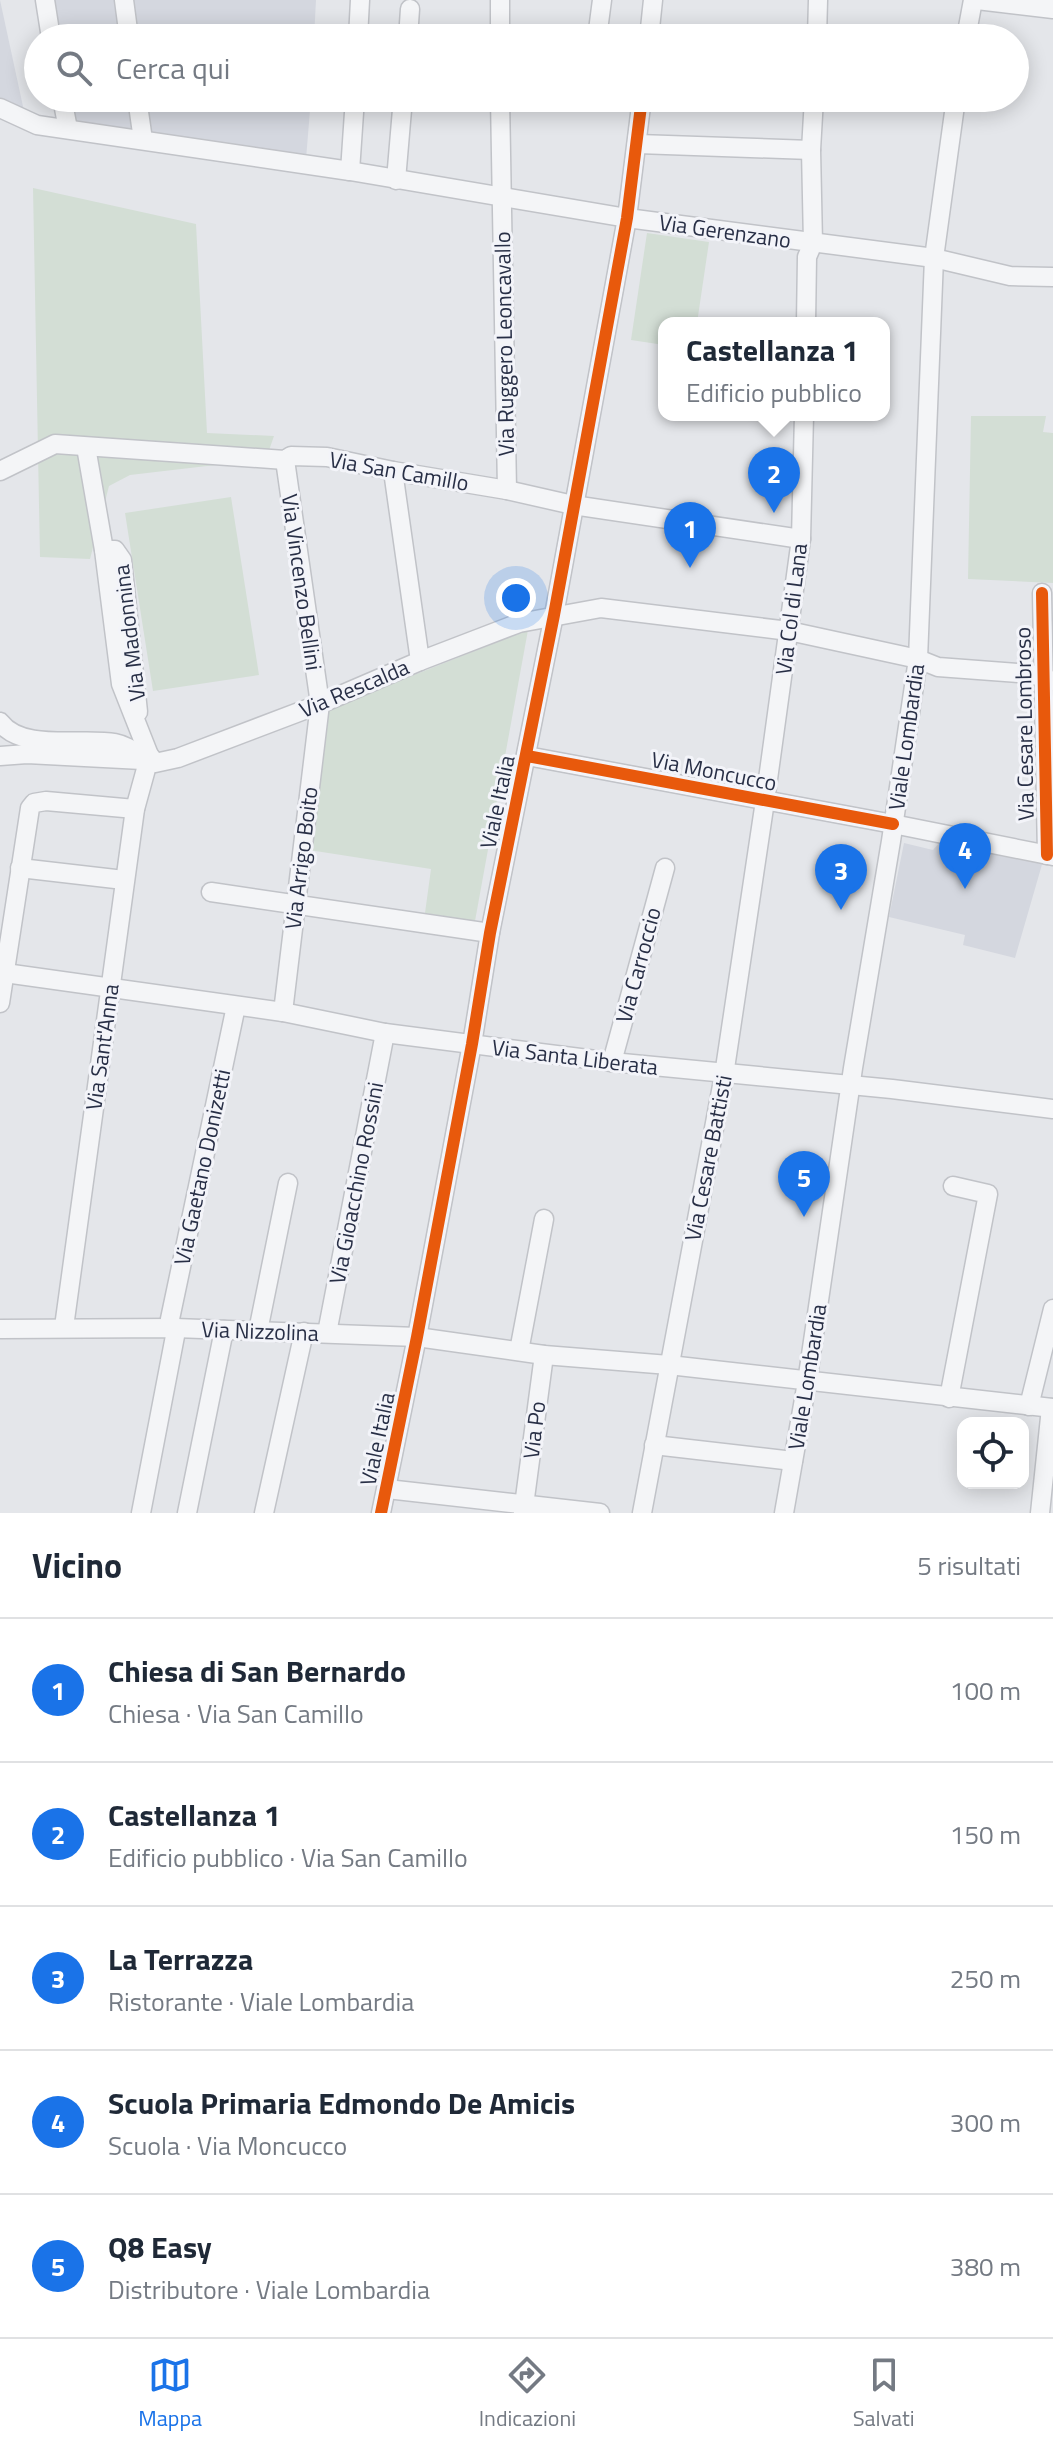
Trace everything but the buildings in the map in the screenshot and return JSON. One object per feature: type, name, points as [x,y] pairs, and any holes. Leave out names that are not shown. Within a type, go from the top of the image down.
[{"type":"street","points":[[45,0],[49,24]]},
{"type":"street","points":[[124,0],[127,24]]},
{"type":"street","points":[[359,24],[360,0]]},
{"type":"street","points":[[500,0],[500,24]]},
{"type":"street","points":[[599,24],[602,0]]},
{"type":"street","points":[[650,24],[653,0]]},
{"type":"street","points":[[817,24],[818,0]]},
{"type":"street","points":[[969,24],[975,0],[1053,9]]},
{"type":"street","points":[[409,24],[410,9]]},
{"type":"street","name":"Via Gerenzano","points":[[0,108],[37,125],[350,171],[627,218],[934,258],[1010,276],[1053,277]]},
{"type":"street","points":[[65,112],[68,129]]},
{"type":"street","points":[[139,112],[143,140]]},
{"type":"street","points":[[350,171],[354,112]]},
{"type":"street","points":[[396,180],[402,112]]},
{"type":"street","name":"Via Ruggero Leoncavallo","points":[[500,112],[507,490]]},
{"type":"street","name":"Viale Italia","points":[[381,1513],[417,1337],[490,933],[554,615],[627,218],[641,112]]},
{"type":"street","points":[[806,317],[807,257],[813,243],[813,112]]},
{"type":"street","name":"Viale Lombardia","points":[[784,1513],[807,1382],[918,659],[934,258],[954,112]]},
{"type":"street","points":[[638,144],[811,150]]},
{"type":"street","name":"Via Col di Lana","points":[[765,801],[801,539],[804,421]]},
{"type":"street","name":"Via San Camillo","points":[[0,471],[55,444],[285,460],[291,456],[327,457],[573,505],[801,539]]},
{"type":"street","name":"Via Madonnina","points":[[86,447],[104,550],[121,684],[139,729],[147,761]]},
{"type":"street","name":"Via Vincenzo Bellini","points":[[285,460],[320,704]]},
{"type":"street","points":[[393,471],[420,661]]},
{"type":"street","name":"Via Cesare Lombroso","points":[[1042,593],[1048,680],[1050,856]]},
{"type":"street","name":"Via Rescalda","points":[[0,756],[56,755],[147,761],[178,758],[519,623],[601,608],[789,631],[918,659],[938,667],[1031,674],[1048,680]]},
{"type":"street","name":"Via Arrigo Boito","points":[[283,1012],[320,704]]},
{"type":"street","points":[[0,722],[6,731],[16,736],[48,741],[115,743],[147,761]]},
{"type":"street","name":"Via Moncucco","points":[[527,756],[1050,856]]},
{"type":"street","name":"Via Sant'Anna","points":[[64,1327],[124,880],[135,809],[147,761]]},
{"type":"street","points":[[0,1003],[28,814],[34,803],[46,801],[135,809]]},
{"type":"street","name":"Via Cesare Battisti","points":[[642,1513],[724,1075],[765,801]]},
{"type":"street","points":[[20,868],[124,880]]},
{"type":"street","name":"Via Carroccio","points":[[612,1062],[665,868]]},
{"type":"street","points":[[211,892],[490,933]]},
{"type":"street","name":"Via Santa Liberata","points":[[5,973],[283,1012],[385,1033],[724,1075],[852,1085],[1053,1109]]},
{"type":"street","name":"Via Gaetano Donizetti","points":[[141,1513],[175,1336],[170,1319],[236,1006]]},
{"type":"street","name":"Via Gioacchino Rossini","points":[[327,1333],[385,1033]]},
{"type":"street","points":[[258,1331],[288,1183]]},
{"type":"street","points":[[949,1398],[988,1194],[953,1186]]},
{"type":"street","points":[[519,1351],[544,1219]]},
{"type":"street","points":[[1029,1406],[1053,1309]]},
{"type":"street","name":"Via Nizzolina","points":[[0,1329],[175,1328],[417,1337],[544,1355],[669,1365],[1052,1408]]},
{"type":"street","points":[[187,1513],[224,1330]]},
{"type":"street","points":[[264,1513],[304,1332]]},
{"type":"street","name":"Via Po","points":[[524,1509],[544,1355]]},
{"type":"street","points":[[1040,1513],[1052,1408]]},
{"type":"street","points":[[654,1445],[793,1461]]},
{"type":"street","points":[[387,1489],[524,1509],[600,1513]]},
{"type":"shaded area","points":[[0,0],[24,111],[0,102]]},
{"type":"shaded area","points":[[53,0],[316,0],[315,24],[57,24]]},
{"type":"shaded area","points":[[73,112],[310,112],[306,159],[74,120]]},
{"type":"shaded area","points":[[33,188],[196,224],[207,433],[274,436],[266,459],[130,475],[109,486],[90,559],[40,557]]},
{"type":"shaded area","points":[[647,233],[709,242],[698,317],[658,317],[658,344],[631,340]]},
{"type":"shaded area","points":[[971,416],[1046,416],[1043,432],[1053,433],[1053,583],[968,579]]},
{"type":"shaded area","points":[[231,497],[259,675],[153,691],[125,513]]},
{"type":"shaded area","points":[[528,630],[475,921],[425,913],[431,869],[309,850],[328,709]]},
{"type":"shaded area","points":[[941,841],[1043,861],[1015,958],[963,945],[965,935],[889,917],[904,843],[933,850]]},
{"type":"cycle path","points":[[381,1513],[417,1337],[490,933],[554,615],[627,218],[640,112]]},
{"type":"cycle path","points":[[1042,593],[1047,855]]},
{"type":"cycle path","points":[[527,756],[893,824]]},
{"type":"place","name":"Castellanza 1","points":[[774,513]]},
{"type":"place","name":"Chiesa di San Bernardo","points":[[690,568]]},
{"type":"place","name":"Scuola Primaria Edmondo De Amicis","points":[[965,889]]},
{"type":"place","name":"La Terrazza","points":[[841,910]]},
{"type":"place","name":"Q8 Easy","points":[[804,1217]]}]
